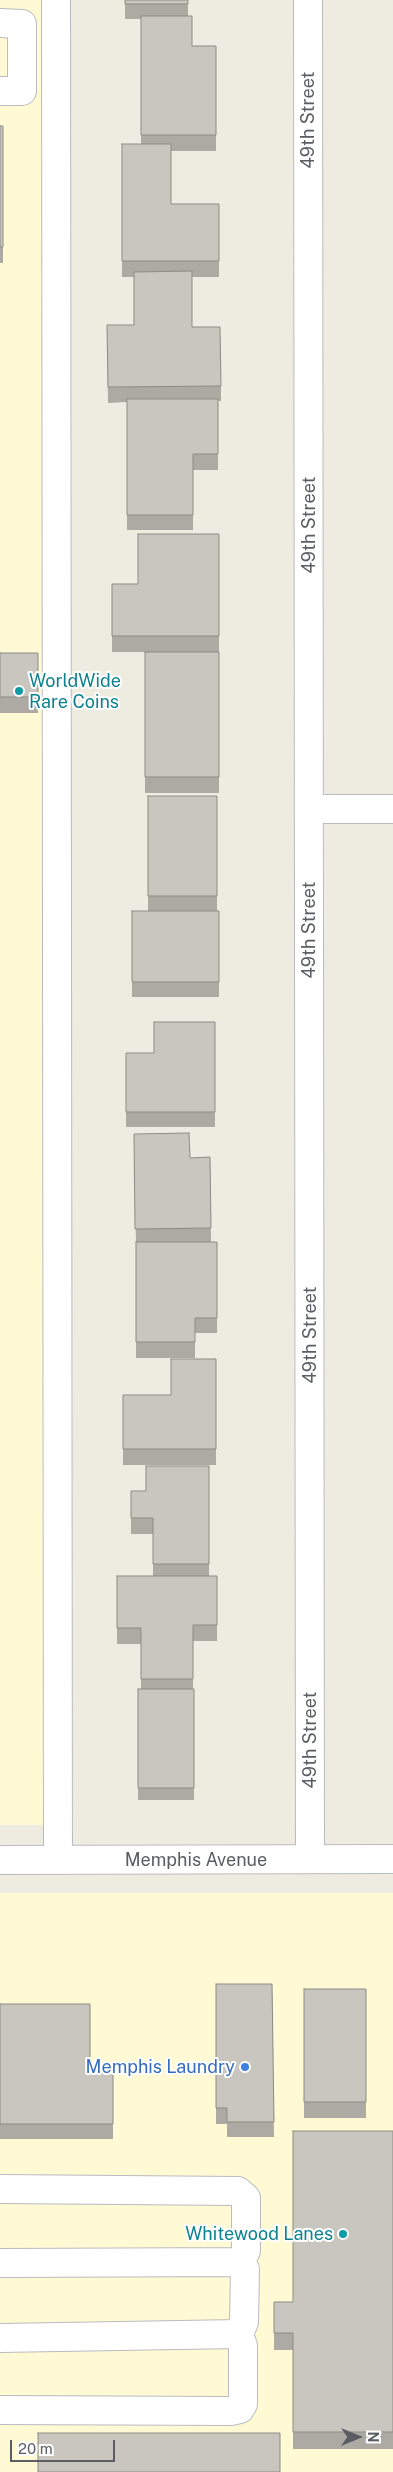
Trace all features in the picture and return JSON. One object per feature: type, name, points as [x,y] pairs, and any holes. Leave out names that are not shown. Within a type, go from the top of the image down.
[{"type":"street","points":[[56,0],[58,1860]]},
{"type":"street","name":"49th Street","points":[[308,0],[310,1860]]},
{"type":"street","points":[[0,23],[22,24],[22,91],[0,91]]},
{"type":"street","points":[[309,809],[393,809]]},
{"type":"street","name":"Memphis Avenue","points":[[0,1860],[393,1860]]},
{"type":"street","points":[[0,2189],[238,2191],[246,2198],[246,2250],[240,2262]]},
{"type":"street","points":[[0,2263],[240,2262]]},
{"type":"street","points":[[0,2410],[232,2411],[240,2409],[243,2404],[243,2346],[239,2334],[244,2322],[245,2270],[240,2262]]},
{"type":"street","points":[[0,2338],[239,2334]]},
{"type":"shaded area","points":[[0,0],[49,0],[47,1825],[0,1825]]},
{"type":"shaded area","points":[[0,1893],[393,1893],[393,2472],[0,2472]]},
{"type":"building","points":[[125,0],[188,0],[188,4],[125,4]]},
{"type":"building","points":[[141,16],[192,16],[192,46],[216,46],[216,135],[141,135]]},
{"type":"building","points":[[0,126],[3,126],[3,247],[0,247]]},
{"type":"building","points":[[122,144],[171,144],[171,204],[219,204],[219,261],[122,261]]},
{"type":"building","points":[[192,271],[192,327],[220,327],[221,386],[108,387],[107,325],[134,325],[134,272]]},
{"type":"building","points":[[127,399],[218,399],[218,454],[193,454],[193,515],[127,515]]},
{"type":"building","points":[[138,534],[219,534],[219,636],[112,636],[112,584],[138,584]]},
{"type":"building","points":[[145,652],[219,652],[219,777],[145,777]]},
{"type":"building","name":"WorldWide Rare Coins","points":[[0,653],[38,653],[38,697],[0,697]]},
{"type":"building","points":[[148,796],[217,796],[217,896],[148,896]]},
{"type":"building","points":[[132,911],[219,911],[219,982],[132,982]]},
{"type":"building","points":[[154,1022],[215,1022],[215,1112],[126,1112],[126,1053],[154,1053]]},
{"type":"building","points":[[189,1133],[190,1158],[210,1157],[211,1228],[135,1229],[134,1134]]},
{"type":"building","points":[[136,1242],[217,1242],[217,1318],[195,1318],[195,1342],[136,1342]]},
{"type":"building","points":[[171,1359],[216,1359],[216,1449],[123,1449],[123,1395],[171,1395]]},
{"type":"building","points":[[146,1466],[209,1466],[209,1564],[153,1564],[153,1518],[131,1518],[131,1491],[146,1491]]},
{"type":"building","points":[[117,1576],[217,1576],[217,1625],[193,1625],[193,1679],[141,1679],[141,1628],[117,1628]]},
{"type":"building","points":[[138,1689],[194,1689],[194,1788],[138,1788]]},
{"type":"building","name":"Memphis Laundry","points":[[216,1984],[272,1984],[274,2122],[227,2122],[227,2108],[216,2108]]},
{"type":"building","points":[[304,1989],[366,1989],[366,2102],[304,2102]]},
{"type":"building","points":[[0,2004],[90,2004],[90,2069],[113,2069],[113,2124],[0,2124]]},
{"type":"building","name":"Whitewood Lanes","points":[[293,2131],[393,2131],[393,2432],[293,2432],[293,2333],[274,2333],[274,2302],[293,2302]]},
{"type":"building","points":[[38,2433],[280,2433],[280,2472],[38,2472]]},
{"type":"place","name":"WorldWide Rare Coins","points":[[19,691]]},
{"type":"place","name":"Memphis Laundry","points":[[245,2067]]},
{"type":"place","name":"Whitewood Lanes","points":[[343,2234]]}]
